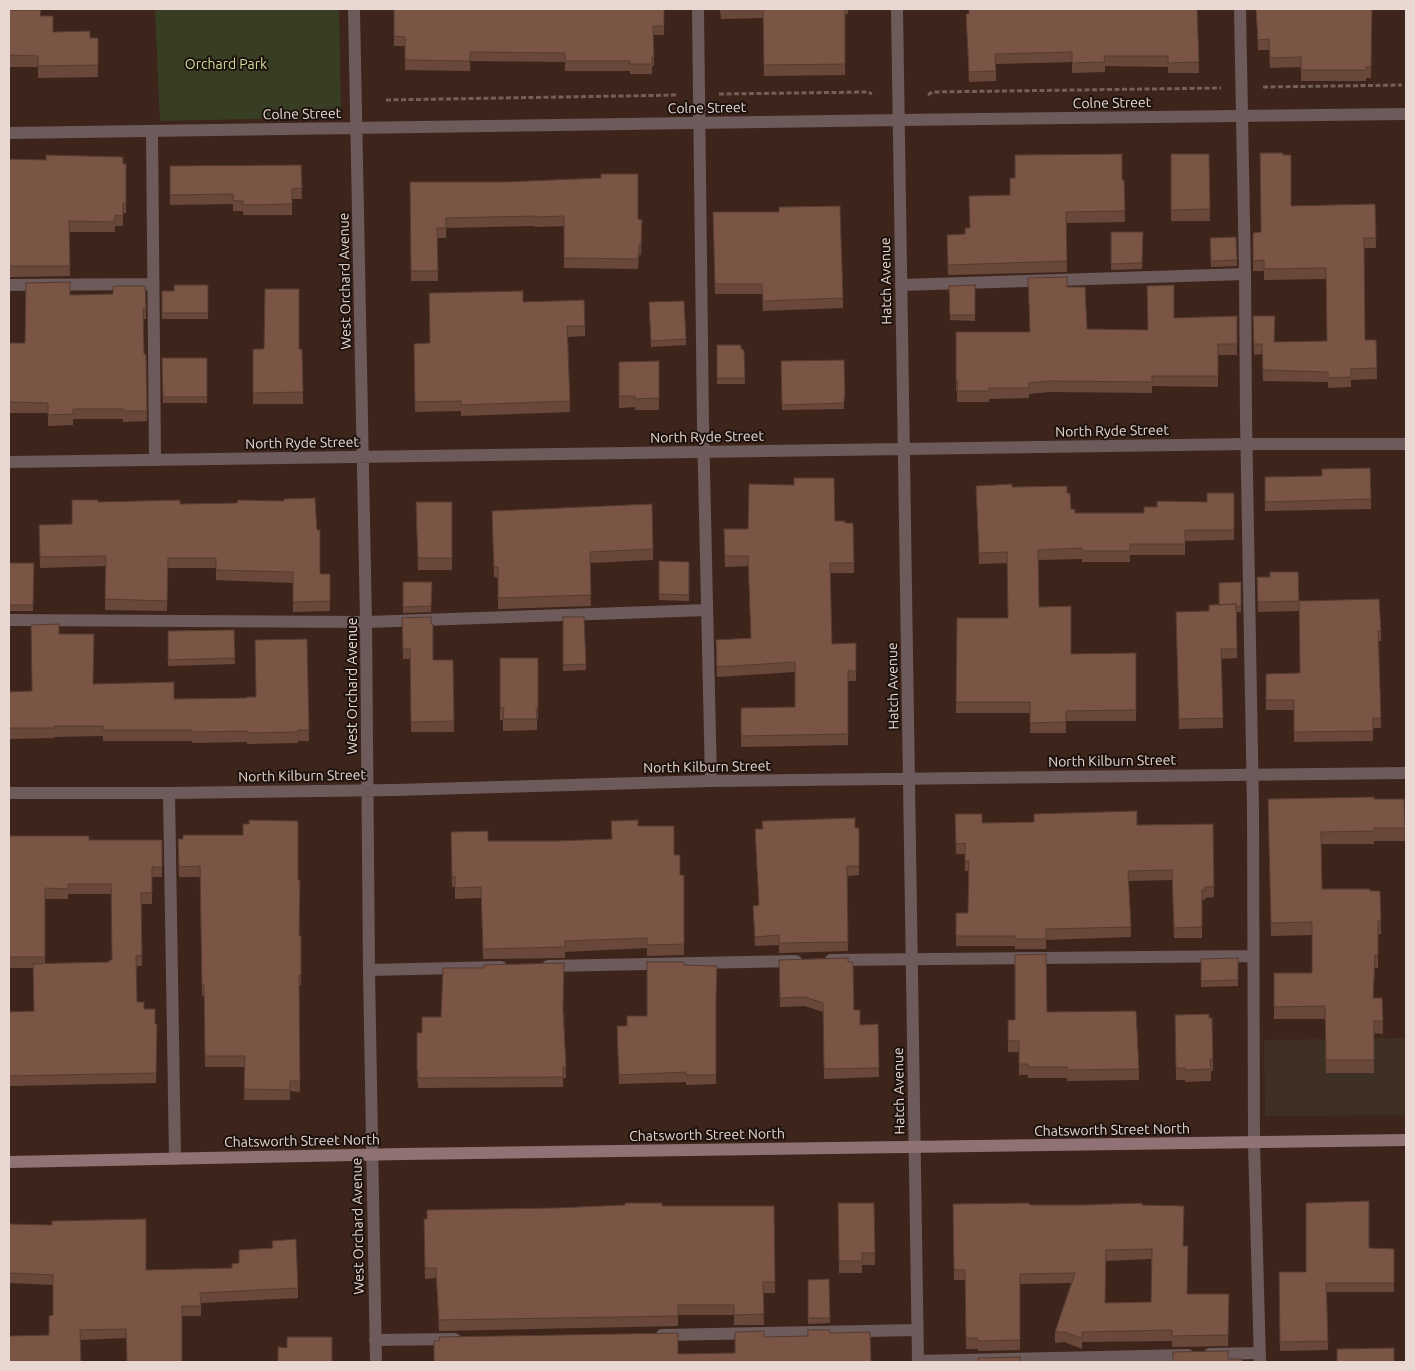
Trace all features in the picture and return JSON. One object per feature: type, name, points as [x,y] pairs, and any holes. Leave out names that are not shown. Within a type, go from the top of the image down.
[{"type":"street","name":"West Orchard Avenue","points":[[354,9],[366,622],[369,970],[376,1362]]},
{"type":"street","points":[[698,9],[711,782]]},
{"type":"street","name":"Hatch Avenue","points":[[897,9],[918,1362]]},
{"type":"street","points":[[918,1362],[1260,1358],[1254,1143],[1252,774],[1246,444],[1246,274],[1240,9]]},
{"type":"street","name":"Colne Street","points":[[9,133],[1406,114]]},
{"type":"street","points":[[152,132],[154,460]]},
{"type":"street","points":[[901,285],[1246,274]]},
{"type":"street","points":[[9,284],[153,284]]},
{"type":"street","name":"North Ryde Street","points":[[9,462],[1246,444],[1406,444]]},
{"type":"street","points":[[9,620],[366,622],[707,610]]},
{"type":"street","name":"North Kilburn Street","points":[[9,793],[168,793],[711,782],[1406,773]]},
{"type":"street","points":[[168,793],[175,1159]]},
{"type":"street","points":[[538,966],[912,958],[1253,956]]},
{"type":"street","points":[[369,970],[518,966]]},
{"type":"street","name":"Chatsworth Street North","points":[[9,1162],[1406,1140]]},
{"type":"street","points":[[652,1336],[917,1330]]},
{"type":"street","points":[[375,1340],[465,1339]]},
{"type":"path","points":[[928,95],[932,92],[1402,86]]},
{"type":"path","points":[[386,100],[868,92],[872,94]]},
{"type":"shaded area","points":[[1406,1038],[1406,1115],[1265,1116],[1264,1040]]},
{"type":"green space","name":"Orchard Park","points":[[155,9],[339,9],[341,117],[160,121]]},
{"type":"building","points":[[394,9],[664,9],[664,26],[653,26],[654,57],[652,57],[652,64],[630,64],[630,61],[565,61],[565,53],[470,52],[470,61],[405,60],[405,37],[394,36]]},
{"type":"building","points":[[763,9],[845,9],[845,64],[764,65]]},
{"type":"building","points":[[969,9],[1197,9],[1199,62],[1168,63],[1168,56],[1104,56],[1105,62],[1072,63],[1072,52],[995,54],[996,71],[969,72],[966,14],[969,14]]},
{"type":"building","points":[[1256,9],[1372,9],[1371,67],[1366,67],[1366,70],[1301,70],[1301,57],[1270,58],[1269,39],[1258,40]]},
{"type":"building","points":[[9,10],[41,10],[40,16],[53,16],[53,32],[90,31],[90,38],[98,38],[98,65],[38,66],[38,56],[9,55]]},
{"type":"building","points":[[1260,153],[1291,155],[1291,206],[1375,204],[1376,238],[1364,238],[1365,340],[1376,340],[1377,368],[1351,369],[1351,377],[1328,378],[1328,372],[1263,370],[1262,344],[1254,344],[1253,316],[1275,316],[1274,342],[1327,341],[1326,268],[1264,269],[1264,260],[1253,261],[1253,233],[1261,232]]},
{"type":"building","points":[[1122,154],[1125,211],[1066,212],[1067,261],[948,265],[947,235],[965,234],[965,228],[970,228],[969,196],[1010,195],[1010,178],[1015,178],[1015,155]]},
{"type":"building","points":[[1171,154],[1209,154],[1210,209],[1171,210]]},
{"type":"building","points":[[46,155],[123,157],[123,164],[126,164],[126,203],[123,203],[123,216],[115,215],[115,222],[69,221],[70,266],[9,266],[9,159],[46,160]]},
{"type":"building","points":[[301,165],[302,188],[292,189],[292,204],[243,205],[243,201],[233,201],[233,194],[170,195],[170,166]]},
{"type":"building","points":[[601,174],[638,174],[638,219],[642,220],[641,245],[639,245],[638,259],[564,258],[564,216],[446,218],[446,228],[437,228],[438,271],[411,271],[410,182],[503,182],[601,178]]},
{"type":"building","points":[[840,206],[843,298],[763,301],[762,284],[715,284],[713,212],[779,212],[779,207]]},
{"type":"building","points":[[1111,232],[1143,232],[1142,263],[1111,264]]},
{"type":"building","points":[[1236,237],[1237,260],[1211,261],[1210,238]]},
{"type":"building","points":[[1067,277],[1067,287],[1085,287],[1087,329],[1148,330],[1147,286],[1174,285],[1174,318],[1237,316],[1237,344],[1218,344],[1218,376],[1152,376],[1152,382],[1049,381],[1029,383],[1029,388],[989,388],[989,391],[957,391],[956,332],[1030,332],[1028,278]]},
{"type":"building","points":[[70,282],[70,295],[113,294],[113,286],[145,286],[146,309],[143,309],[147,411],[73,409],[73,414],[48,415],[48,403],[9,402],[9,343],[25,343],[26,283]]},
{"type":"building","points":[[174,285],[208,285],[208,313],[162,313],[162,291],[174,291]]},
{"type":"building","points":[[975,285],[975,315],[950,315],[949,286]]},
{"type":"building","points":[[265,289],[299,289],[299,349],[302,349],[303,392],[253,393],[253,349],[264,349]]},
{"type":"building","points":[[523,291],[523,302],[584,300],[585,326],[567,326],[570,401],[461,405],[461,401],[415,402],[414,344],[430,343],[429,293]]},
{"type":"building","points":[[684,301],[686,339],[651,341],[649,302]]},
{"type":"building","points":[[717,345],[741,345],[741,349],[744,350],[745,378],[717,378]]},
{"type":"building","points":[[162,358],[207,358],[207,397],[163,397]]},
{"type":"building","points":[[844,360],[844,403],[782,405],[781,361]]},
{"type":"building","points":[[659,361],[659,398],[635,399],[635,396],[619,396],[619,362]]},
{"type":"building","points":[[1370,468],[1371,499],[1265,502],[1265,477],[1322,476],[1322,469]]},
{"type":"building","points":[[794,478],[834,478],[835,521],[853,523],[854,563],[830,563],[832,644],[856,643],[856,671],[848,671],[848,734],[741,736],[741,708],[795,707],[795,662],[717,667],[716,640],[751,638],[748,556],[725,556],[724,529],[748,529],[749,484],[794,485]]},
{"type":"building","points":[[1012,484],[1012,487],[1067,486],[1067,493],[1070,493],[1071,509],[1075,509],[1075,513],[1144,513],[1144,507],[1157,507],[1157,501],[1207,502],[1207,493],[1234,493],[1234,530],[1185,530],[1185,544],[1130,544],[1130,551],[1082,551],[1082,548],[1038,550],[1039,607],[1071,606],[1071,654],[1136,653],[1136,710],[1066,711],[1066,722],[1030,723],[1030,702],[956,702],[957,618],[1008,618],[1007,552],[979,553],[976,486]]},
{"type":"building","points":[[315,498],[317,530],[320,530],[320,574],[330,574],[330,601],[293,602],[293,572],[216,570],[216,558],[168,558],[167,601],[105,599],[106,556],[40,557],[39,525],[72,524],[72,500],[98,500],[98,502],[180,500],[180,504],[237,503],[238,500],[284,501],[284,499]]},
{"type":"building","points":[[416,502],[452,502],[452,558],[418,558]]},
{"type":"building","points":[[652,504],[653,549],[590,552],[591,595],[498,598],[498,567],[494,567],[492,511]]},
{"type":"building","points":[[659,561],[689,562],[689,595],[659,594]]},
{"type":"building","points":[[9,563],[34,563],[33,605],[9,605]]},
{"type":"building","points":[[1270,572],[1298,572],[1299,601],[1258,602],[1257,577],[1270,577]]},
{"type":"building","points":[[403,582],[432,582],[431,606],[403,607]]},
{"type":"building","points":[[1241,582],[1241,606],[1237,607],[1236,604],[1219,605],[1219,583]]},
{"type":"building","points":[[1379,599],[1381,631],[1378,631],[1381,718],[1373,718],[1373,731],[1294,732],[1294,700],[1266,700],[1266,674],[1300,673],[1299,601]]},
{"type":"building","points":[[1236,604],[1237,649],[1221,649],[1223,718],[1179,719],[1176,612],[1209,611],[1209,605]]},
{"type":"building","points":[[431,617],[431,624],[433,624],[433,660],[453,660],[454,721],[411,722],[410,649],[403,649],[402,618]]},
{"type":"building","points":[[563,617],[584,617],[586,664],[563,665]]},
{"type":"building","points":[[59,624],[59,634],[94,634],[93,684],[174,682],[174,699],[256,697],[255,640],[307,639],[309,730],[247,733],[247,731],[103,730],[103,726],[9,728],[9,692],[32,691],[31,625]]},
{"type":"building","points":[[234,630],[235,658],[168,660],[168,631]]},
{"type":"building","points":[[500,658],[538,658],[537,719],[503,719],[504,708],[500,708]]},
{"type":"building","points":[[1374,797],[1374,799],[1404,799],[1405,828],[1374,828],[1374,831],[1321,832],[1322,889],[1370,889],[1370,891],[1380,891],[1381,921],[1378,921],[1378,955],[1375,955],[1373,998],[1382,998],[1383,1021],[1374,1021],[1374,1060],[1326,1060],[1325,1006],[1274,1007],[1274,973],[1312,973],[1312,922],[1271,923],[1268,799]]},
{"type":"building","points":[[1137,811],[1137,825],[1213,824],[1214,887],[1204,887],[1205,890],[1202,890],[1202,927],[1174,928],[1172,870],[1128,871],[1131,927],[1046,929],[1046,939],[1015,939],[1015,936],[956,936],[956,913],[968,913],[969,861],[965,861],[965,843],[956,844],[955,814],[982,814],[982,823],[1034,822],[1034,814]]},
{"type":"building","points":[[855,818],[855,828],[859,828],[859,866],[847,866],[848,942],[779,943],[779,935],[755,937],[753,906],[759,905],[755,829],[763,829],[762,821]]},
{"type":"building","points":[[249,820],[298,821],[299,936],[301,936],[301,975],[299,975],[300,1081],[290,1081],[290,1090],[244,1089],[245,1056],[205,1056],[200,866],[179,867],[178,839],[183,839],[183,835],[243,835],[243,824],[249,824]]},
{"type":"building","points":[[638,820],[638,826],[674,826],[674,855],[680,855],[680,875],[684,875],[684,944],[647,945],[647,938],[565,941],[565,947],[483,949],[481,887],[455,888],[455,876],[452,877],[451,832],[488,831],[488,841],[612,839],[611,821]]},
{"type":"building","points":[[9,836],[89,836],[89,840],[162,840],[162,867],[152,867],[152,893],[141,893],[142,955],[136,956],[137,1002],[144,1002],[144,1009],[155,1009],[155,1024],[157,1024],[156,1073],[9,1076],[9,1012],[34,1011],[33,964],[109,962],[109,960],[112,960],[111,884],[68,884],[68,889],[45,888],[45,957],[9,957]]},
{"type":"building","points":[[1046,954],[1047,1012],[1136,1011],[1139,1069],[1067,1070],[1067,1067],[1028,1067],[1028,1064],[1019,1064],[1019,1041],[1008,1041],[1008,1020],[1015,1020],[1015,955]]},
{"type":"building","points":[[848,958],[848,962],[853,962],[854,1010],[860,1010],[860,1025],[878,1024],[879,1068],[824,1069],[823,1003],[805,997],[780,998],[779,960]]},
{"type":"building","points":[[1238,958],[1238,980],[1201,981],[1201,959]]},
{"type":"building","points":[[647,962],[684,962],[684,965],[717,966],[716,1075],[686,1075],[686,1072],[619,1075],[617,1026],[627,1026],[627,1016],[647,1016]]},
{"type":"building","points":[[564,963],[563,1010],[566,1067],[563,1067],[563,1077],[418,1078],[417,1033],[422,1033],[422,1017],[441,1017],[443,968],[484,968],[484,965]]},
{"type":"building","points":[[1209,1014],[1209,1018],[1212,1018],[1213,1059],[1210,1059],[1211,1069],[1185,1070],[1185,1068],[1176,1068],[1175,1015]]},
{"type":"building","points":[[1369,1201],[1369,1248],[1394,1249],[1394,1283],[1326,1283],[1328,1341],[1280,1342],[1279,1272],[1306,1272],[1306,1203]]},
{"type":"building","points":[[625,1203],[662,1203],[662,1206],[774,1206],[775,1282],[763,1282],[764,1314],[734,1315],[734,1305],[678,1305],[678,1316],[439,1320],[436,1268],[425,1268],[424,1219],[427,1219],[427,1210],[555,1208],[625,1205]]},
{"type":"building","points":[[838,1203],[874,1203],[875,1253],[862,1253],[862,1261],[839,1261]]},
{"type":"building","points":[[1029,1203],[1030,1205],[1081,1205],[1142,1203],[1142,1205],[1184,1206],[1183,1246],[1188,1246],[1187,1294],[1229,1294],[1228,1335],[1172,1336],[1172,1330],[1082,1332],[1082,1338],[1064,1332],[1055,1332],[1075,1273],[1020,1274],[1020,1340],[978,1341],[978,1338],[966,1338],[965,1270],[954,1270],[953,1204]],"holes":[[[1152,1249],[1151,1302],[1105,1303],[1106,1250]]]},
{"type":"building","points":[[146,1219],[146,1270],[232,1268],[232,1264],[239,1263],[239,1250],[273,1248],[272,1241],[296,1239],[298,1288],[200,1293],[201,1306],[182,1306],[182,1362],[127,1362],[126,1329],[80,1330],[81,1362],[9,1362],[9,1336],[49,1335],[49,1316],[53,1315],[53,1275],[9,1273],[9,1224],[52,1225],[52,1221]]},
{"type":"building","points":[[829,1279],[830,1318],[808,1318],[808,1280]]},
{"type":"building","points":[[808,1330],[830,1330],[830,1333],[870,1332],[871,1362],[434,1362],[434,1341],[440,1341],[439,1337],[678,1333],[678,1354],[735,1353],[735,1332],[764,1331],[764,1337],[808,1336]]},
{"type":"building","points":[[287,1337],[332,1337],[332,1362],[278,1362],[278,1347],[287,1348]]},
{"type":"building","points":[[1394,1348],[1394,1362],[1337,1362],[1337,1349]]},
{"type":"building","points":[[1228,1351],[1228,1359],[1242,1359],[1242,1362],[1173,1362],[1173,1352]]},
{"type":"building","points":[[1020,1357],[1020,1362],[978,1362],[978,1358]]}]
